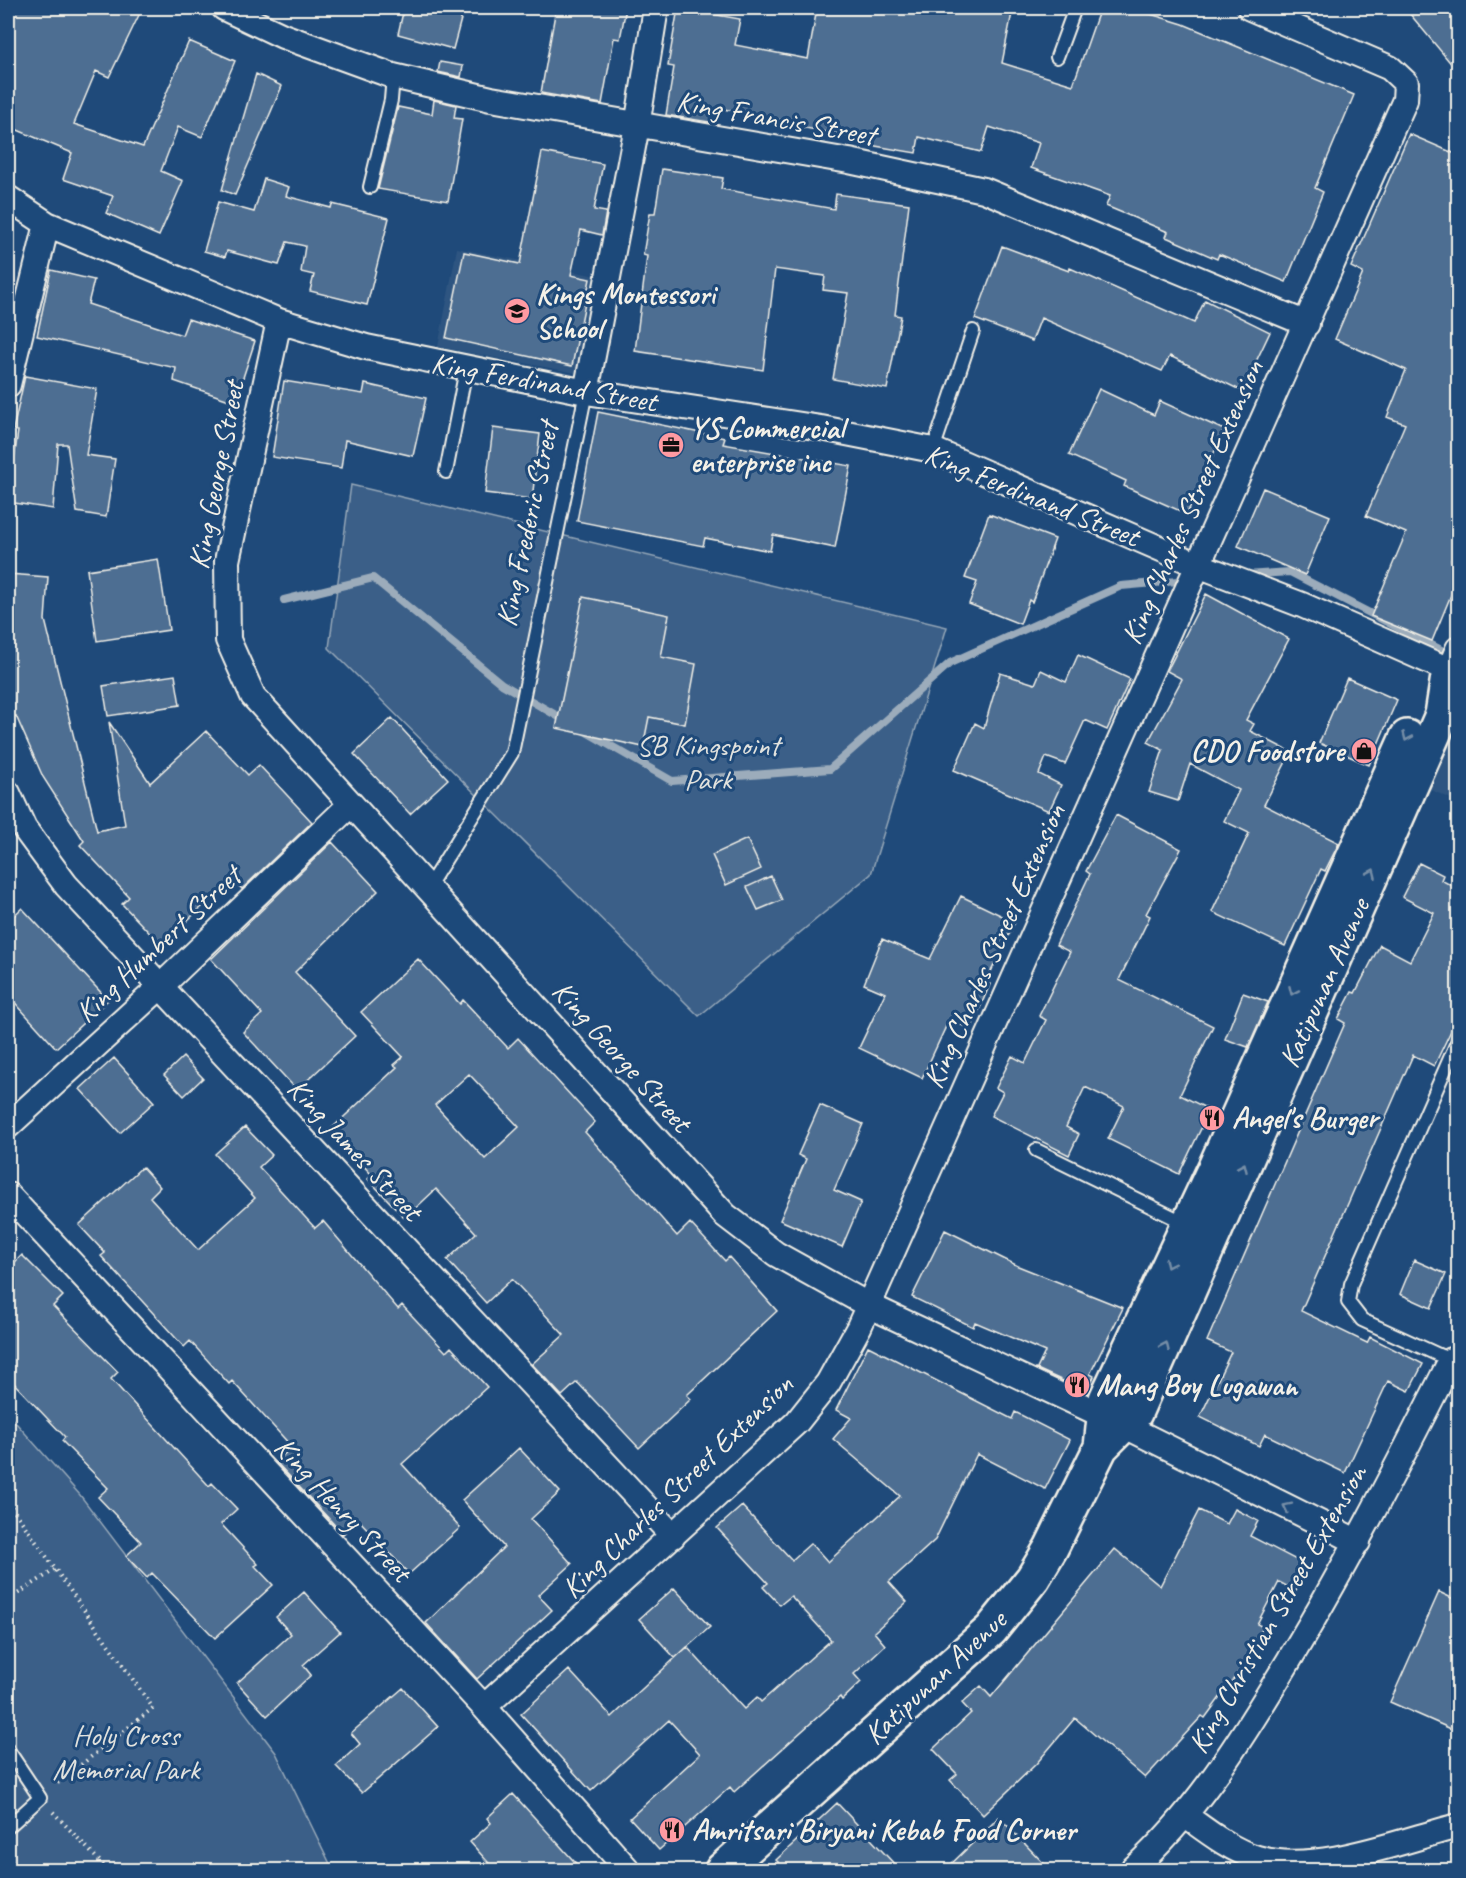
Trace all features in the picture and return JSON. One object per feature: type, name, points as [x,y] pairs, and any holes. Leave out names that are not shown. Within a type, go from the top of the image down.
[{"type":"main road","name":"Katipunan Avenue","points":[[722,1870],[991,1630],[1033,1578],[1052,1548],[1109,1429],[1106,1399],[1188,1224],[1422,705],[1455,664]]},
{"type":"main road","name":"Katipunan Avenue","points":[[1109,1429],[1136,1413],[1442,715],[1455,664]]},
{"type":"street","name":"King Francis Street","points":[[224,8],[283,36],[393,76],[491,99],[849,161],[984,190],[1307,324]]},
{"type":"street","name":"King Frederic Street","points":[[586,392],[637,126],[656,8]]},
{"type":"street","name":"King Charles Street Extension","points":[[484,1707],[797,1422],[828,1383],[868,1305],[1405,100],[1406,83],[1390,68],[1250,8]]},
{"type":"street","name":"King Ferdinand Street","points":[[8,198],[47,224],[279,321],[366,347],[586,392],[821,428],[933,450],[1198,565],[1455,664]]},
{"type":"street","points":[[8,385],[47,224]]},
{"type":"street","name":"King George Street","points":[[279,321],[227,561],[228,640],[253,696],[725,1215],[776,1254],[868,1305],[1109,1429],[1358,1542]]},
{"type":"street","name":"King James Street","points":[[8,793],[24,828],[66,885],[673,1536]]},
{"type":"street","name":"King Humbert Street","points":[[8,1126],[160,987],[350,805]]},
{"type":"street","name":"King Henry Street","points":[[8,1195],[484,1707],[628,1870]]},
{"type":"street","name":"King Christian Street Extension","points":[[1132,1870],[1186,1816],[1233,1752],[1327,1599],[1455,1362]]},
{"type":"street","points":[[1186,1816],[1221,1841],[1257,1858],[1301,1862],[1344,1857],[1458,1826]]},
{"type":"lane","points":[[1057,57],[1075,8]]},
{"type":"lane","points":[[370,187],[391,100],[393,76]]},
{"type":"lane","points":[[933,450],[973,331]]},
{"type":"lane","points":[[446,472],[466,369]]},
{"type":"lane","name":"King Frederic Street","points":[[427,889],[512,753],[586,392]]},
{"type":"lane","points":[[1455,1362],[1362,1320],[1348,1302],[1348,1292],[1458,1040]]},
{"type":"lane","points":[[1036,1150],[1188,1224]]},
{"type":"lane","points":[[8,1750],[40,1798],[8,1827]]},
{"type":"path","points":[[8,1502],[153,1708],[40,1798],[108,1870]]},
{"type":"path","points":[[8,1600],[56,1569]]},
{"type":"shaded area","name":"Kings Montessori School","points":[[457,248],[596,276],[576,373],[438,347]]},
{"type":"shaded area","points":[[1458,724],[1458,802],[1429,789],[1449,738]]},
{"type":"green space","name":"SB Kingspoint Park","points":[[351,485],[947,627],[871,874],[699,1016],[329,648]]},
{"type":"green space","name":"Holy Cross Memorial Park","points":[[8,1414],[80,1495],[276,1753],[333,1870],[8,1870]]},
{"type":"building","points":[[8,8],[128,8],[140,13],[109,77],[96,71],[74,124],[143,147],[189,41],[235,61],[202,137],[178,127],[161,171],[183,181],[159,236],[106,213],[113,196],[63,179],[72,153],[8,126]]},
{"type":"building","points":[[404,8],[464,8],[453,49],[398,34]]},
{"type":"building","points":[[556,8],[626,8],[620,39],[614,38],[602,104],[541,93]]},
{"type":"building","points":[[678,8],[740,19],[735,45],[808,59],[817,8],[1013,8],[1002,63],[1073,85],[1100,8],[1131,8],[1183,24],[1354,95],[1315,188],[1323,192],[1286,282],[1219,254],[1217,259],[1166,237],[1168,232],[1106,206],[1110,196],[1031,168],[1039,143],[989,127],[981,152],[919,137],[916,153],[858,143],[858,138],[718,108],[715,123],[666,115],[674,67],[668,66]]},
{"type":"building","points":[[1405,8],[1458,8],[1458,72]]},
{"type":"building","points":[[440,62],[463,66],[461,77],[438,72]]},
{"type":"building","points":[[256,74],[282,86],[235,195],[222,190]]},
{"type":"building","points":[[434,100],[456,105],[454,118],[462,119],[448,201],[378,189],[398,107],[432,114]]},
{"type":"building","points":[[1409,134],[1458,155],[1458,541],[1451,560],[1458,564],[1458,578],[1432,641],[1371,616],[1406,533],[1366,516],[1405,424],[1387,417],[1406,370],[1335,339],[1363,273],[1351,267]]},
{"type":"building","name":"Kings Montessori School","points":[[542,152],[603,164],[594,210],[606,212],[602,235],[581,230],[571,275],[590,279],[572,366],[446,338],[464,252],[520,264]]},
{"type":"building","points":[[662,169],[723,178],[721,189],[834,209],[836,194],[909,204],[895,315],[901,316],[887,389],[833,379],[848,293],[823,290],[825,276],[775,269],[763,370],[635,351],[647,256],[643,255],[650,213],[655,213]]},
{"type":"building","points":[[264,179],[289,187],[286,196],[331,208],[332,204],[389,218],[367,305],[310,291],[314,275],[301,272],[305,246],[287,242],[279,265],[227,251],[225,257],[204,251],[218,202],[254,212]]},
{"type":"building","points":[[1002,246],[1069,271],[1070,268],[1194,323],[1205,300],[1270,332],[1242,391],[1170,356],[1162,371],[1041,318],[1032,341],[975,319]]},
{"type":"building","points":[[51,270],[94,280],[88,304],[182,335],[188,319],[255,341],[235,402],[174,381],[176,368],[37,336]]},
{"type":"building","points":[[25,376],[97,389],[86,455],[115,459],[106,517],[77,512],[67,444],[58,444],[53,509],[8,502],[18,431],[13,430]]},
{"type":"building","points":[[284,381],[363,394],[365,384],[426,398],[413,456],[345,440],[341,468],[272,457]]},
{"type":"building","points":[[1099,389],[1154,415],[1160,401],[1224,430],[1187,514],[1124,486],[1126,481],[1069,455]]},
{"type":"building","points":[[598,412],[725,438],[723,444],[851,466],[835,548],[773,535],[770,551],[705,538],[703,546],[577,521]]},
{"type":"building","points":[[493,428],[540,434],[532,499],[485,493]]},
{"type":"building","points":[[1263,488],[1330,516],[1305,575],[1238,546]]},
{"type":"building","points":[[989,514],[1055,539],[1032,602],[1029,600],[1020,624],[969,604],[977,582],[965,578]]},
{"type":"building","points":[[158,559],[169,630],[97,641],[87,570]]},
{"type":"building","points":[[8,574],[48,577],[45,620],[97,831],[125,825],[109,722],[150,783],[206,731],[248,775],[259,765],[312,822],[242,889],[232,879],[161,945],[122,904],[129,897],[80,845],[84,841],[43,777],[16,716],[8,718]]},
{"type":"building","points":[[1206,594],[1289,639],[1246,720],[1254,724],[1250,731],[1291,752],[1264,805],[1339,843],[1325,871],[1321,869],[1285,946],[1212,912],[1249,833],[1224,821],[1239,790],[1190,764],[1178,801],[1149,792],[1163,750],[1148,742],[1182,679],[1167,671]]},
{"type":"building","points":[[583,597],[669,615],[661,657],[696,664],[685,724],[649,717],[643,747],[556,728]]},
{"type":"building","points":[[1078,655],[1130,679],[1107,730],[1085,720],[1065,764],[1046,757],[1039,774],[1061,785],[1049,811],[954,770],[975,723],[984,728],[1000,673],[1035,684],[1041,670],[1066,682]]},
{"type":"building","points":[[175,675],[180,705],[108,716],[103,686]]},
{"type":"building","points":[[1347,678],[1397,700],[1369,765],[1319,743]]},
{"type":"building","points":[[392,718],[448,779],[410,814],[354,754]]},
{"type":"building","points":[[1116,815],[1181,849],[1146,914],[1150,916],[1119,980],[1213,1026],[1180,1095],[1210,1110],[1179,1174],[1108,1139],[1124,1106],[1085,1087],[1066,1127],[1079,1134],[1069,1155],[991,1116],[1003,1092],[996,1088],[1012,1056],[1025,1063],[1046,1020],[1039,1016],[1070,952],[1056,945],[1090,874],[1086,871]]},
{"type":"building","points":[[747,839],[761,869],[726,885],[712,855]]},
{"type":"building","points":[[332,842],[378,891],[295,972],[355,1036],[297,1090],[243,1032],[262,1014],[211,959]]},
{"type":"building","points":[[1419,863],[1443,875],[1441,880],[1458,889],[1458,1016],[1434,1066],[1413,1055],[1301,1311],[1367,1343],[1370,1337],[1423,1364],[1409,1391],[1388,1381],[1345,1473],[1265,1434],[1259,1446],[1200,1417],[1231,1352],[1207,1341],[1345,1023],[1338,1019],[1352,992],[1355,993],[1380,945],[1410,961],[1434,913],[1402,897]]},
{"type":"building","points":[[771,876],[782,900],[758,910],[747,887]]},
{"type":"building","points":[[961,896],[1015,922],[986,982],[990,984],[971,1029],[949,1020],[922,1078],[859,1048],[885,993],[864,984],[882,939],[930,959]]},
{"type":"building","points":[[22,908],[108,1000],[56,1048],[8,995],[8,921]]},
{"type":"building","points":[[418,959],[460,1004],[463,1000],[508,1048],[518,1038],[595,1122],[585,1132],[677,1236],[690,1223],[725,1261],[729,1257],[777,1311],[687,1395],[691,1399],[639,1448],[577,1382],[562,1396],[532,1364],[564,1335],[512,1279],[486,1303],[447,1260],[476,1233],[436,1189],[405,1218],[368,1179],[372,1175],[330,1130],[397,1067],[394,1065],[403,1057],[361,1012]],"holes":[[[469,1074],[519,1127],[485,1159],[435,1105]]]},
{"type":"building","points":[[1243,993],[1268,1002],[1248,1047],[1225,1039]]},
{"type":"building","points":[[183,1057],[203,1078],[184,1096],[164,1075]]},
{"type":"building","points":[[114,1058],[154,1102],[120,1133],[80,1089]]},
{"type":"building","points":[[820,1105],[863,1124],[834,1190],[861,1202],[842,1247],[780,1220],[806,1159],[798,1155]]},
{"type":"building","points":[[245,1127],[272,1155],[259,1167],[315,1228],[323,1221],[398,1309],[402,1305],[446,1352],[451,1347],[487,1387],[402,1464],[460,1528],[409,1574],[359,1520],[343,1534],[276,1462],[292,1447],[232,1381],[229,1384],[190,1341],[184,1347],[101,1256],[105,1253],[79,1225],[142,1167],[160,1187],[150,1197],[198,1250],[255,1198],[215,1154]]},
{"type":"building","points":[[945,1230],[1018,1266],[1123,1308],[1090,1374],[1094,1376],[1087,1392],[1037,1369],[1045,1352],[975,1322],[973,1327],[912,1297]]},
{"type":"building","points":[[22,1255],[63,1296],[53,1306],[118,1372],[111,1379],[209,1486],[212,1483],[237,1509],[221,1524],[258,1564],[255,1566],[273,1585],[215,1638],[152,1573],[147,1578],[126,1556],[141,1542],[98,1497],[108,1488],[62,1441],[65,1437],[8,1377],[8,1269]]},
{"type":"building","points":[[1414,1260],[1446,1274],[1431,1308],[1400,1294]]},
{"type":"building","points":[[868,1346],[1012,1419],[1015,1412],[1070,1440],[1045,1489],[977,1454],[935,1540],[889,1582],[907,1602],[874,1632],[885,1645],[854,1674],[861,1682],[842,1700],[840,1697],[734,1792],[730,1787],[659,1850],[630,1818],[700,1754],[669,1720],[591,1791],[521,1714],[569,1670],[612,1717],[687,1647],[744,1709],[757,1697],[761,1702],[831,1640],[791,1596],[780,1605],[763,1587],[768,1583],[717,1528],[742,1506],[792,1560],[811,1543],[828,1562],[900,1496],[833,1439],[851,1418],[836,1410]]},
{"type":"building","points":[[519,1448],[560,1492],[531,1519],[572,1564],[538,1595],[552,1610],[477,1679],[426,1623],[504,1547],[462,1500]]},
{"type":"building","points":[[1235,1509],[1258,1521],[1250,1536],[1308,1566],[1296,1591],[1279,1582],[1257,1624],[1263,1627],[1247,1666],[1244,1665],[1205,1718],[1202,1716],[1145,1778],[1075,1718],[1036,1764],[983,1815],[950,1780],[957,1774],[933,1749],[971,1713],[962,1703],[981,1686],[991,1697],[1115,1549],[1160,1586],[1199,1510],[1227,1524]]},
{"type":"building","points":[[674,1588],[710,1627],[675,1658],[639,1619]]},
{"type":"building","points":[[304,1592],[340,1632],[303,1665],[311,1675],[267,1716],[237,1683],[291,1634],[276,1617]]},
{"type":"building","points":[[1439,1592],[1458,1601],[1458,1732],[1390,1702]]},
{"type":"building","points":[[403,1688],[438,1727],[362,1793],[336,1766],[360,1744],[351,1733]]},
{"type":"building","points":[[513,1794],[582,1870],[495,1870],[470,1842],[491,1823],[487,1818]]},
{"type":"building","points":[[837,1803],[900,1870],[786,1870],[776,1860]]},
{"type":"building","points":[[999,1817],[1050,1870],[945,1870],[982,1834]]},
{"type":"waterway","points":[[1246,575],[1290,572],[1453,656]]},
{"type":"waterway","points":[[284,600],[373,578],[502,684],[566,721]]},
{"type":"waterway","points":[[585,731],[672,781],[830,769],[950,663],[1121,586],[1189,580]]},
{"type":"place","name":"Kings Montessori School","points":[[517,311]]},
{"type":"place","name":"YS Commercial enterprise inc","points":[[671,445]]},
{"type":"place","name":"CDO Foodstore","points":[[1364,751]]},
{"type":"place","name":"Angel's Burger","points":[[1212,1118]]},
{"type":"place","name":"Mang Boy Lugawan","points":[[1077,1385]]},
{"type":"place","name":"Amritsari Biryani Kebab Food Corner","points":[[672,1830]]}]
